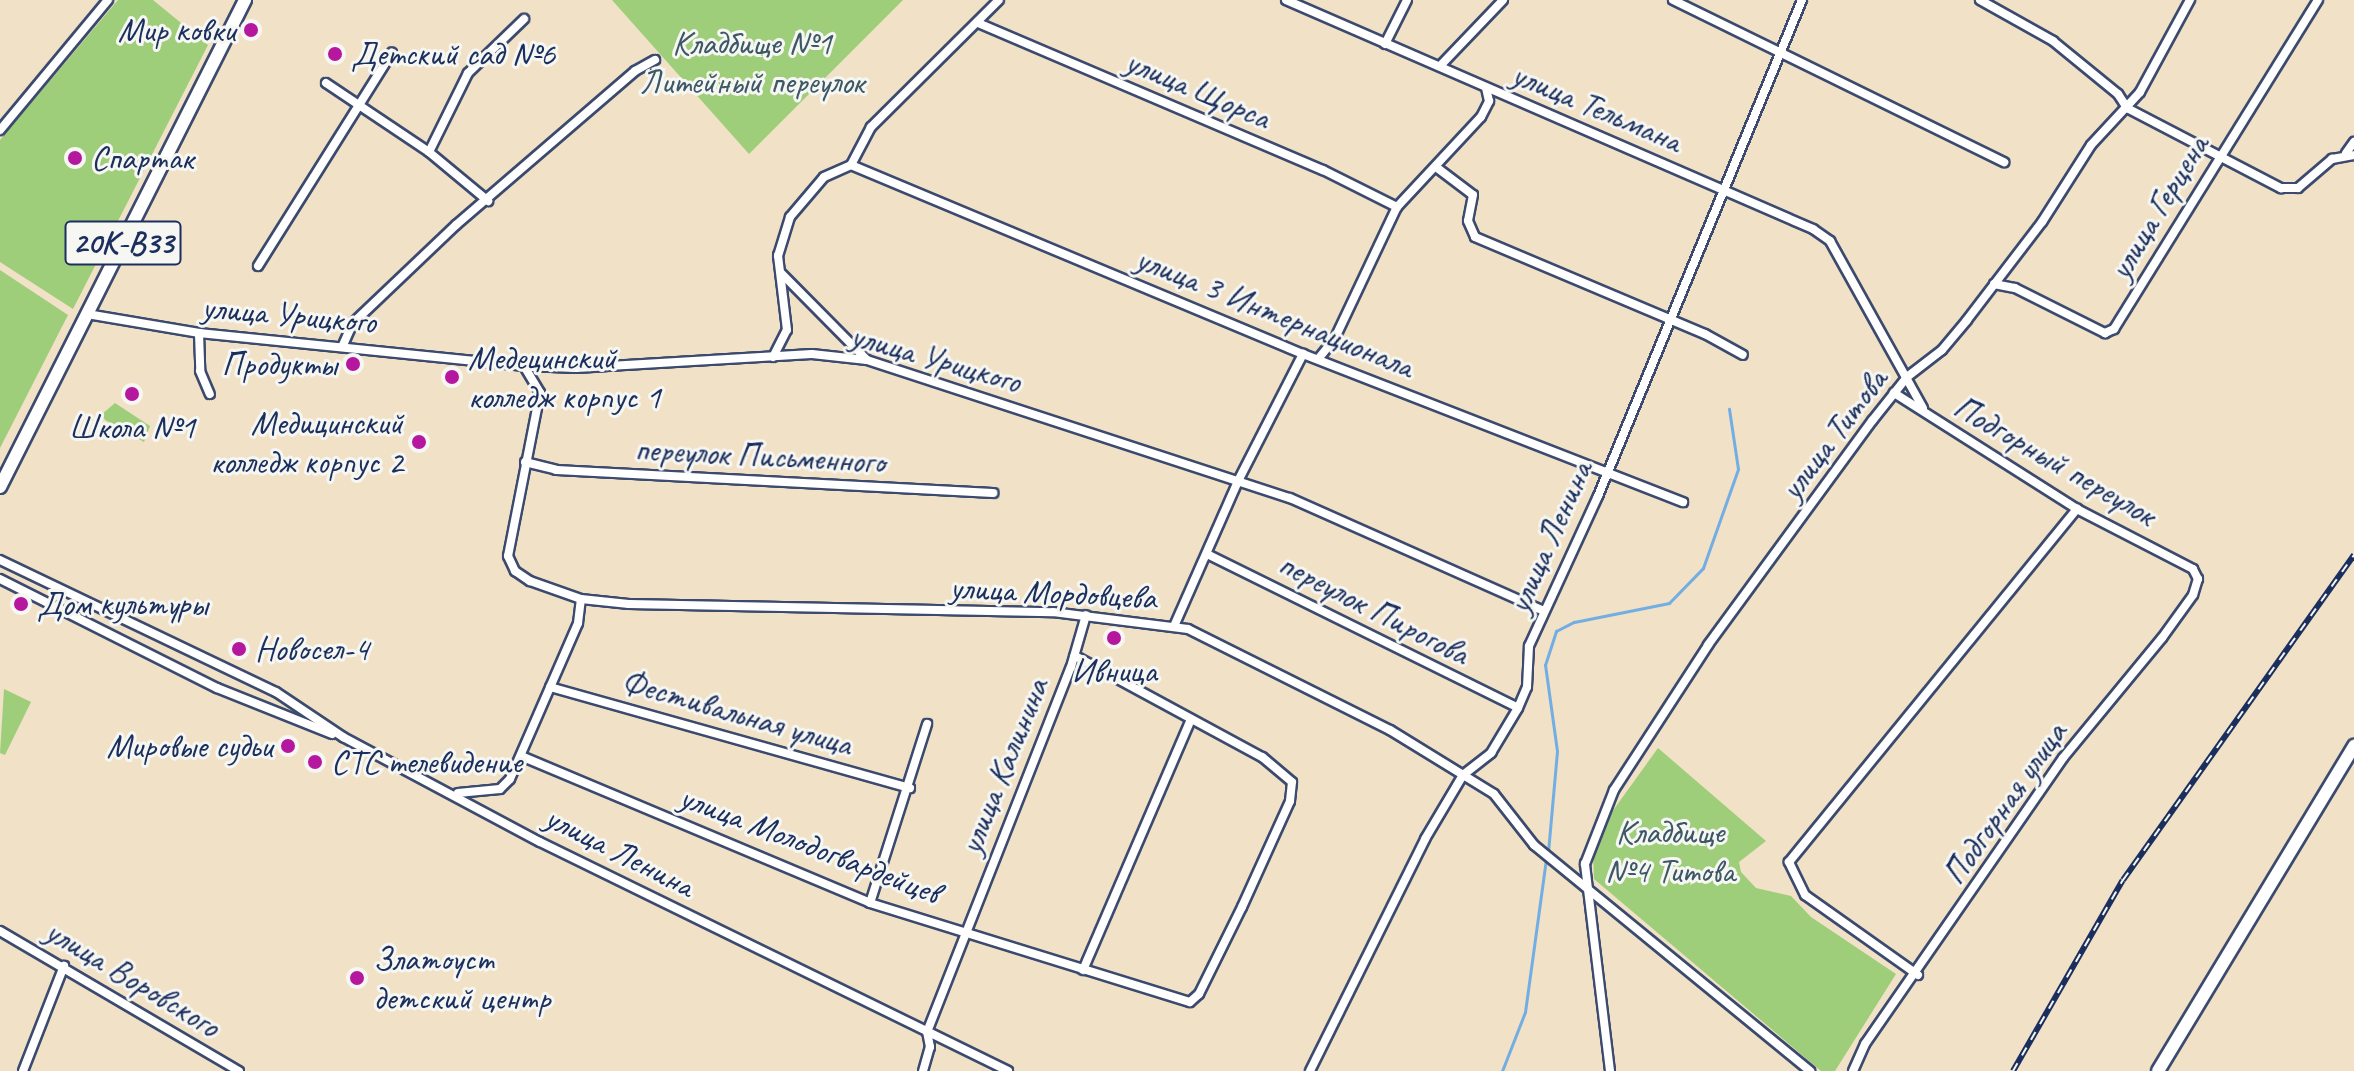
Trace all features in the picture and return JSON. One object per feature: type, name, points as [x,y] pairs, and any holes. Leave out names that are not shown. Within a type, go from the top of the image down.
[{"type":"main road","name":"20К-В33","points":[[0,487],[244,1]]},
{"type":"main road","points":[[2158,1071],[2354,746]]},
{"type":"street","points":[[0,130],[108,0]]},
{"type":"street","points":[[773,357],[787,330],[781,273],[781,233],[790,217],[824,177],[851,165],[871,127],[999,0]]},
{"type":"street","name":"улица Тельмана","points":[[1286,0],[1725,190],[1830,241],[1927,415]]},
{"type":"street","points":[[1385,44],[1407,0]]},
{"type":"street","points":[[1440,66],[1503,0]]},
{"type":"street","points":[[1673,0],[2004,162]]},
{"type":"street","name":"улица Ленина","points":[[1310,1071],[1385,912],[1463,775],[1491,753],[1518,708],[1527,687],[1529,646],[1672,320],[1802,0]]},
{"type":"street","points":[[1980,0],[2053,41],[2118,94],[2127,108],[2237,162],[2281,188],[2298,188],[2350,154],[2354,142]]},
{"type":"street","name":"улица Титова","points":[[1610,1071],[1595,921],[1585,884],[1585,864],[1614,790],[1654,725],[1894,393],[1907,377],[1942,350],[1994,284],[2091,145],[2127,108],[2190,0]]},
{"type":"street","name":"улица Герцена","points":[[1994,284],[2015,288],[2105,333],[2114,329],[2318,0]]},
{"type":"street","points":[[429,152],[468,73],[524,19]]},
{"type":"street","name":"улица Щорса","points":[[978,23],[1323,170],[1397,207]]},
{"type":"street","points":[[258,266],[392,52]]},
{"type":"street","points":[[343,345],[353,323],[635,71],[655,60]]},
{"type":"street","points":[[326,83],[355,107],[429,152],[488,201]]},
{"type":"street","points":[[1319,358],[1335,338],[1397,207],[1481,117],[1489,101],[1486,88]]},
{"type":"street","name":"улица 3 Интернационала","points":[[851,165],[1303,354],[1606,475],[1683,502]]},
{"type":"street","points":[[1436,167],[1473,195],[1468,221],[1475,237],[1672,320],[1743,355]]},
{"type":"street","points":[[781,273],[867,360]]},
{"type":"street","name":"улица Урицкого","points":[[87,314],[199,333],[343,345],[524,366],[812,354],[867,360],[1290,498],[1544,611]]},
{"type":"street","points":[[199,333],[200,371],[210,394]]},
{"type":"street","points":[[1175,624],[1238,481],[1303,354]]},
{"type":"street","points":[[524,366],[540,393],[525,462]]},
{"type":"street","name":"Подгорный переулок","points":[[1894,393],[2077,509],[2193,569]]},
{"type":"street","name":"переулок Письменного","points":[[525,462],[556,470],[993,493]]},
{"type":"street","name":"улица Мордовцева","points":[[525,462],[508,556],[515,571],[530,581],[581,599],[1086,615],[1175,624],[1390,730],[1494,794],[1542,852],[1585,884]]},
{"type":"street","points":[[1918,975],[1805,895],[1789,862],[1794,850],[2077,509]]},
{"type":"street","name":"переулок Пирогова","points":[[1207,554],[1518,708]]},
{"type":"street","name":"улица Ленина","points":[[0,560],[276,692],[343,737],[455,793],[540,842],[1008,1071]]},
{"type":"street","name":"Подгорная улица","points":[[1853,1071],[1865,1044],[1918,975],[2063,758],[2193,595],[2198,579],[2193,569]]},
{"type":"street","points":[[0,579],[217,688],[343,737]]},
{"type":"street","points":[[455,793],[500,789],[521,756],[578,623],[581,599]]},
{"type":"street","name":"улица Калинина","points":[[923,1071],[930,1047],[927,1032],[1075,656],[1086,615]]},
{"type":"street","name":"улица Молодогвардейцев","points":[[521,756],[870,903],[1190,1002],[1212,969],[1290,801],[1292,782],[1287,774],[1075,656]]},
{"type":"street","name":"Фестивальная улица","points":[[550,687],[910,788]]},
{"type":"street","points":[[1083,970],[1191,719]]},
{"type":"street","points":[[870,903],[910,788],[927,724]]},
{"type":"street","points":[[1570,870],[1585,864]]},
{"type":"street","points":[[1585,884],[1810,1071]]},
{"type":"street","name":"улица Воровского","points":[[0,931],[239,1071]]},
{"type":"street","points":[[23,1071],[64,966]]},
{"type":"green space","points":[[118,0],[153,0],[208,45],[73,309],[0,262],[0,140]]},
{"type":"green space","name":"Кладбище №1 Литейный переулок","points":[[612,0],[903,0],[749,154]]},
{"type":"green space","points":[[0,270],[68,315],[0,448]]},
{"type":"green space","points":[[115,403],[150,426],[144,442],[105,420],[102,414]]},
{"type":"green space","points":[[4,689],[31,702],[5,755],[0,753]]},
{"type":"green space","name":"Кладбище №4 Титова","points":[[1658,748],[1766,841],[1739,862],[1741,872],[1756,888],[1791,896],[1811,917],[1896,974],[1835,1071],[1821,1071],[1594,879],[1593,855],[1604,823]]},
{"type":"waterway","points":[[1548,852],[1557,751],[1545,665],[1556,631],[1574,622],[1669,603],[1703,568],[1738,469],[1729,409]]},
{"type":"waterway","points":[[1502,1071],[1525,1012],[1546,859]]},
{"type":"railway","points":[[2013,1071],[2123,880],[2354,555]]},
{"type":"place","name":"Мир ковки","points":[[251,30]]},
{"type":"place","name":"Детский сад №6","points":[[335,54]]},
{"type":"place","name":"Спартак","points":[[75,158]]},
{"type":"place","name":"Продукты","points":[[353,364]]},
{"type":"place","name":"Медецинский колледж корпус 1","points":[[452,377]]},
{"type":"place","name":"Школа №1","points":[[132,394]]},
{"type":"place","name":"Медицинский колледж корпус 2","points":[[419,442]]},
{"type":"place","name":"Дом культуры","points":[[21,604]]},
{"type":"place","name":"Ивница","points":[[1114,638]]},
{"type":"place","name":"Новосел-4","points":[[239,649]]},
{"type":"place","name":"Мировые судьи","points":[[288,746]]},
{"type":"place","name":"СТС телевидение","points":[[315,762]]},
{"type":"place","name":"Златоуст детский центр","points":[[357,978]]}]
